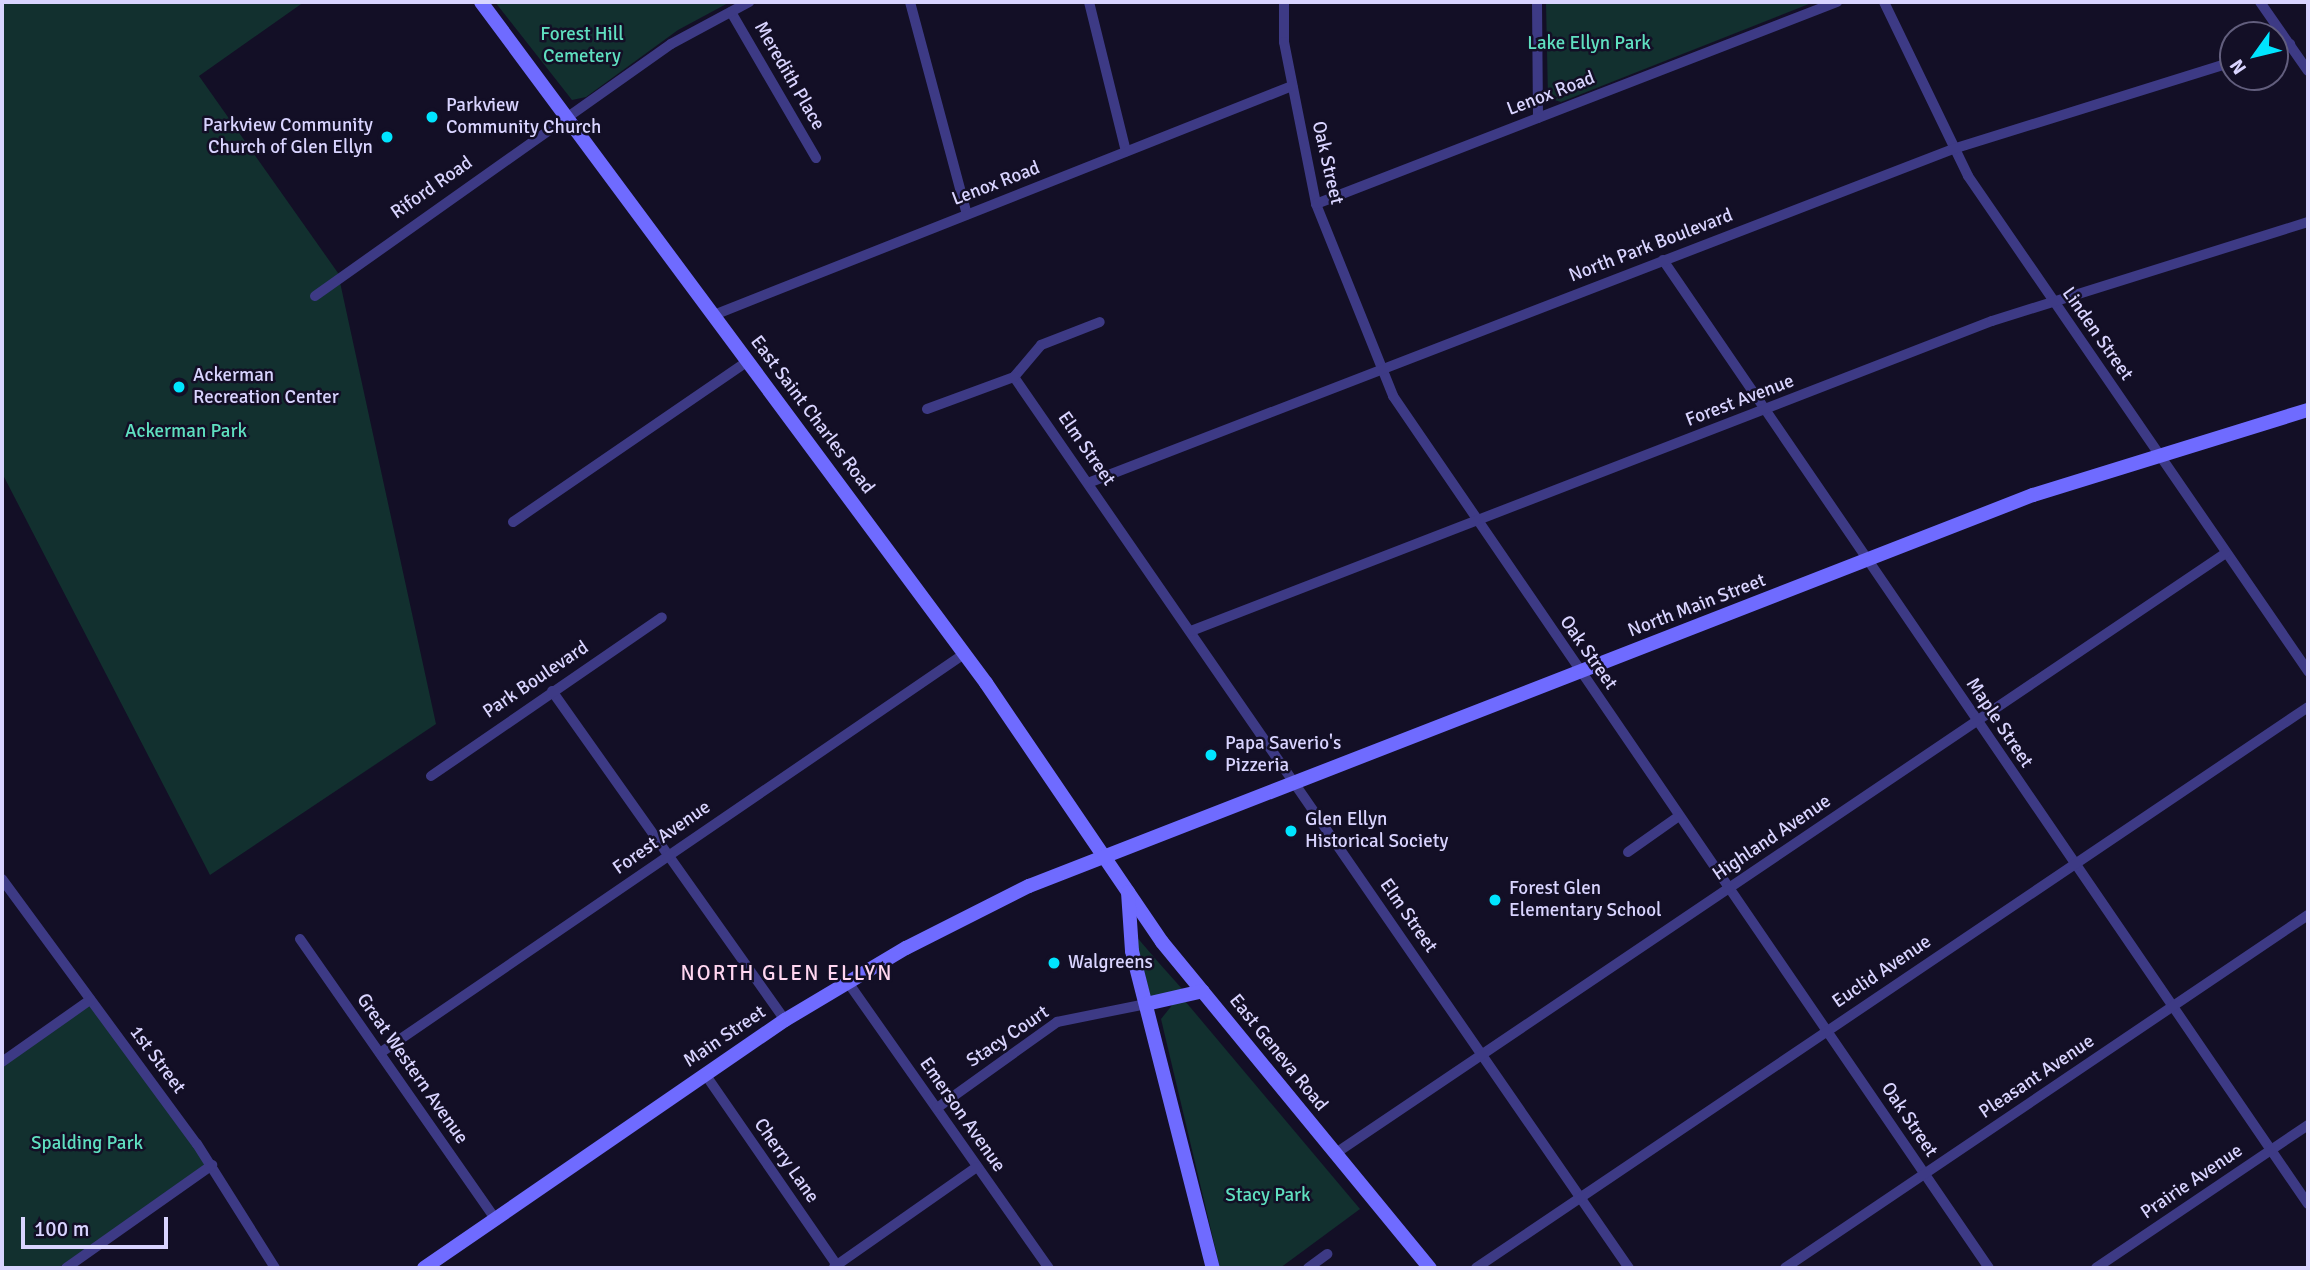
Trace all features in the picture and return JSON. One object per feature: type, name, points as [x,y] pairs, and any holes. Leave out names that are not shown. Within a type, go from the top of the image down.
[{"type":"street","name":"East Saint Charles Road","points":[[481,2],[964,654],[1106,855]]},
{"type":"street","name":"Riford Road","points":[[315,296],[671,44],[749,2]]},
{"type":"street","points":[[910,2],[967,214]]},
{"type":"street","points":[[1089,2],[1126,151]]},
{"type":"street","name":"Oak Street","points":[[1284,2],[1284,42],[1316,204],[1393,396],[1579,672],[1989,1268]]},
{"type":"street","points":[[1537,2],[1538,118]]},
{"type":"street","name":"Lenox Road","points":[[1316,204],[1837,2]]},
{"type":"street","name":"Linden Street","points":[[1884,2],[1953,149],[2054,302],[2308,671]]},
{"type":"street","points":[[2260,2],[2307,67]]},
{"type":"street","name":"Meredith Place","points":[[731,12],[816,158]]},
{"type":"street","name":"North Park Boulevard","points":[[1088,483],[1953,149],[2219,66]]},
{"type":"street","name":"Lenox Road","points":[[714,316],[1292,86]]},
{"type":"street","name":"Forest Avenue","points":[[1191,631],[1992,321],[2308,222]]},
{"type":"street","name":"Maple Street","points":[[1663,260],[2308,1204]]},
{"type":"street","points":[[927,409],[1014,377],[1041,345],[1100,322]]},
{"type":"street","points":[[513,522],[748,361]]},
{"type":"street","name":"Elm Street","points":[[1014,377],[1629,1268]]},
{"type":"street","name":"North Main Street","points":[[1106,855],[2031,496],[2159,454],[2308,410]]},
{"type":"street","name":"Highland Avenue","points":[[1336,1153],[2227,552]]},
{"type":"street","name":"Park Boulevard","points":[[431,776],[662,617]]},
{"type":"street","name":"Forest Avenue","points":[[380,1053],[964,654]]},
{"type":"street","points":[[552,691],[670,853],[785,1020]]},
{"type":"street","name":"Euclid Avenue","points":[[1476,1268],[2308,707]]},
{"type":"street","points":[[1628,852],[1679,816]]},
{"type":"street","name":"East Geneva Road","points":[[1106,855],[1128,891],[1202,991],[1430,1268]]},
{"type":"street","name":"Main Street","points":[[426,1267],[705,1074],[847,981],[972,913],[1106,855]]},
{"type":"street","name":"1st Street","points":[[2,878],[212,1165],[275,1268]]},
{"type":"street","points":[[1128,891],[1128,933],[1213,1268]]},
{"type":"street","name":"Pleasant Avenue","points":[[1785,1268],[2308,915]]},
{"type":"street","name":"Great Western Avenue","points":[[300,939],[495,1219]]},
{"type":"street","name":"Emerson Avenue","points":[[847,981],[1049,1268]]},
{"type":"street","points":[[1146,1004],[1202,991]]},
{"type":"street","points":[[2,1062],[90,1000]]},
{"type":"street","name":"Stacy Court","points":[[937,1108],[1057,1022],[1146,1004]]},
{"type":"street","name":"Cherry Lane","points":[[705,1074],[836,1267]]},
{"type":"street","name":"Prairie Avenue","points":[[2096,1268],[2308,1125]]},
{"type":"street","points":[[66,1268],[212,1165]]},
{"type":"street","points":[[836,1267],[977,1167]]},
{"type":"street","points":[[1308,1268],[1327,1254]]},
{"type":"green space","name":"Ackerman Park","points":[[2,2],[304,2],[199,76],[338,273],[436,724],[210,875],[2,473]]},
{"type":"green space","name":"Forest Hill Cemetery","points":[[495,2],[730,2],[678,30],[586,97],[572,100]]},
{"type":"green space","name":"Lake Ellyn Park","points":[[1546,2],[1814,2],[1561,102],[1548,98]]},
{"type":"green space","points":[[1135,935],[1159,963],[1184,991],[1151,998]]},
{"type":"green space","name":"Stacy Park","points":[[1185,1001],[1360,1209],[1280,1268],[1220,1268],[1161,1019],[1173,1004]]},
{"type":"green space","name":"Spalding Park","points":[[90,1005],[207,1163],[58,1268],[2,1268],[2,1067]]},
{"type":"place","name":"Parkview Community Church","points":[[432,117]]},
{"type":"place","name":"Parkview Community Church of Glen Ellyn","points":[[387,137]]},
{"type":"place","name":"Ackerman Recreation Center","points":[[179,387]]},
{"type":"place","name":"Papa Saverio's Pizzeria","points":[[1211,755]]},
{"type":"place","name":"Glen Ellyn Historical Society","points":[[1291,831]]},
{"type":"place","name":"Forest Glen Elementary School","points":[[1495,900]]},
{"type":"place","name":"Walgreens","points":[[1054,963]]},
{"type":"district","name":"NORTH GLEN ELLYN","points":[[787,973]]}]
